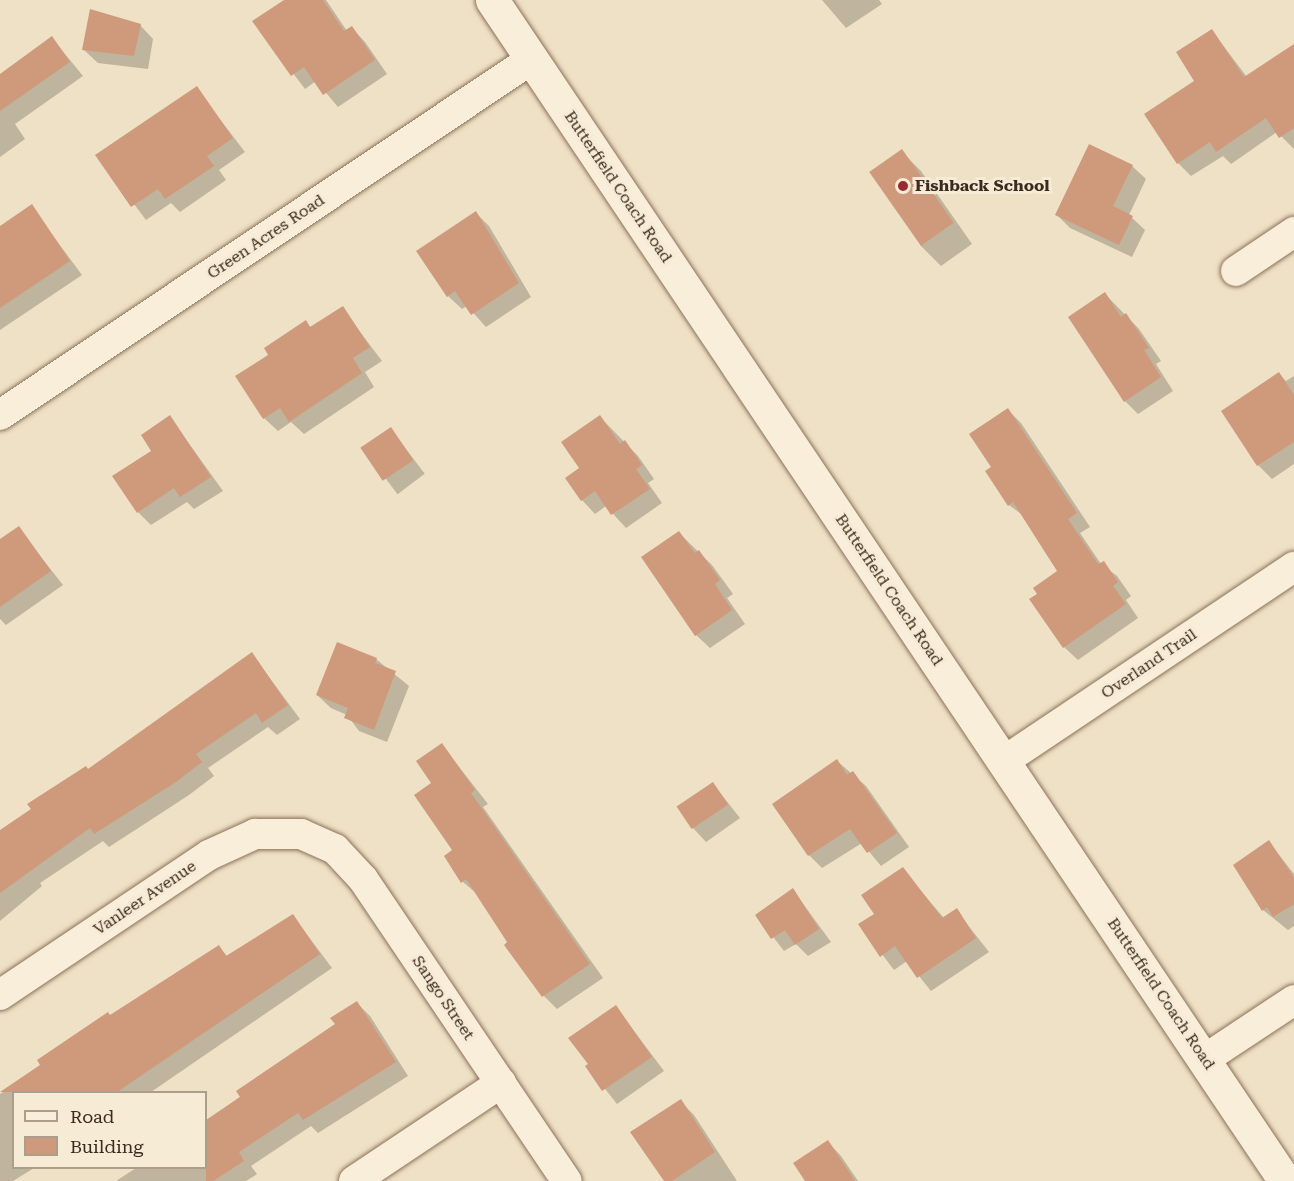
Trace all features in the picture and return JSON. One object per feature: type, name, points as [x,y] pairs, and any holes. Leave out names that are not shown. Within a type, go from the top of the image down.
[{"type":"main road","name":"Butterfield Coach Road","points":[[492,0],[1286,1181]]},
{"type":"street","name":"Green Acres Road","points":[[0,415],[532,59]]},
{"type":"street","points":[[1236,271],[1294,232]]},
{"type":"street","name":"Overland Trail","points":[[1004,761],[1294,567]]},
{"type":"street","name":"Vanleer Avenue","points":[[0,994],[209,855],[255,834],[301,834]]},
{"type":"street","name":"Sango Street","points":[[301,834],[335,849],[363,879],[567,1181]]},
{"type":"street","points":[[1205,1059],[1294,1000]]},
{"type":"street","points":[[354,1181],[501,1083]]},
{"type":"building","points":[[284,0],[323,0],[344,31],[352,26],[375,60],[323,95],[304,67],[291,76],[252,21]]},
{"type":"building","points":[[90,9],[141,24],[134,56],[82,50]]},
{"type":"building","points":[[1212,29],[1244,77],[1294,44],[1294,128],[1279,138],[1266,118],[1216,152],[1210,142],[1177,164],[1144,114],[1194,81],[1176,52]]},
{"type":"building","points":[[52,36],[70,62],[0,111],[0,74]]},
{"type":"building","points":[[197,86],[233,138],[207,156],[214,166],[165,199],[158,189],[131,207],[95,155]]},
{"type":"building","points":[[1089,144],[1133,165],[1113,206],[1133,216],[1119,245],[1055,215]]},
{"type":"building","name":"Fishback School","points":[[902,149],[954,223],[921,246],[869,172]]},
{"type":"building","points":[[32,204],[70,261],[0,308],[0,226]]},
{"type":"building","points":[[476,211],[519,283],[471,315],[455,291],[447,297],[416,251]]},
{"type":"building","points":[[1105,292],[1121,317],[1126,313],[1149,348],[1144,350],[1161,377],[1124,402],[1068,317]]},
{"type":"building","points":[[343,306],[370,347],[353,358],[362,373],[289,422],[280,408],[263,419],[235,376],[268,355],[264,348],[306,320],[310,327]]},
{"type":"building","points":[[1279,372],[1294,395],[1294,442],[1257,466],[1221,411]]},
{"type":"building","points":[[1008,408],[1077,513],[1068,519],[1098,564],[1104,561],[1118,582],[1113,586],[1126,604],[1063,648],[1029,599],[1037,594],[1033,588],[1057,571],[1013,502],[1008,506],[985,471],[991,467],[969,434]]},
{"type":"building","points":[[170,415],[211,477],[180,497],[174,488],[137,513],[112,476],[151,451],[141,435]]},
{"type":"building","points":[[600,415],[620,444],[625,440],[642,465],[636,469],[650,489],[611,515],[595,491],[581,501],[565,478],[579,468],[561,442]]},
{"type":"building","points":[[391,427],[413,460],[383,481],[360,448]]},
{"type":"building","points":[[19,526],[51,571],[0,607],[0,539]]},
{"type":"building","points":[[679,531],[695,553],[699,550],[720,580],[715,584],[732,610],[695,636],[641,557]]},
{"type":"building","points":[[337,642],[377,658],[375,663],[396,671],[374,730],[344,718],[348,708],[316,695]]},
{"type":"building","points":[[252,652],[288,705],[262,723],[256,713],[196,754],[202,762],[176,782],[94,834],[90,828],[0,893],[0,830],[31,809],[27,804],[86,766],[88,769]]},
{"type":"building","points":[[442,743],[475,790],[471,793],[590,964],[542,997],[504,945],[507,942],[466,879],[461,883],[444,856],[452,850],[414,795],[431,783],[416,761]]},
{"type":"building","points":[[837,759],[847,775],[853,771],[897,833],[867,853],[850,829],[808,856],[772,804]]},
{"type":"building","points":[[713,782],[728,804],[692,829],[677,807]]},
{"type":"building","points":[[1269,840],[1294,878],[1294,904],[1273,917],[1267,907],[1262,911],[1233,865]]},
{"type":"building","points":[[903,867],[942,918],[957,908],[976,938],[917,978],[895,946],[880,957],[858,924],[874,914],[861,895]]},
{"type":"building","points":[[793,888],[819,929],[795,945],[785,930],[771,939],[755,915]]},
{"type":"building","points":[[293,914],[320,954],[118,1091],[0,1092],[40,1065],[37,1060],[108,1012],[110,1015],[219,945],[226,956]]},
{"type":"building","points":[[357,1001],[396,1062],[303,1120],[298,1113],[239,1152],[244,1161],[213,1181],[206,1181],[207,1119],[240,1097],[236,1091],[335,1024],[330,1018]]},
{"type":"building","points":[[616,1005],[652,1057],[602,1091],[585,1066],[588,1064],[568,1038]]},
{"type":"building","points":[[681,1099],[715,1152],[672,1181],[664,1181],[630,1132]]},
{"type":"building","points":[[828,1140],[855,1181],[805,1181],[793,1163]]},
{"type":"place","name":"Fishback School","points":[[903,186]]}]
